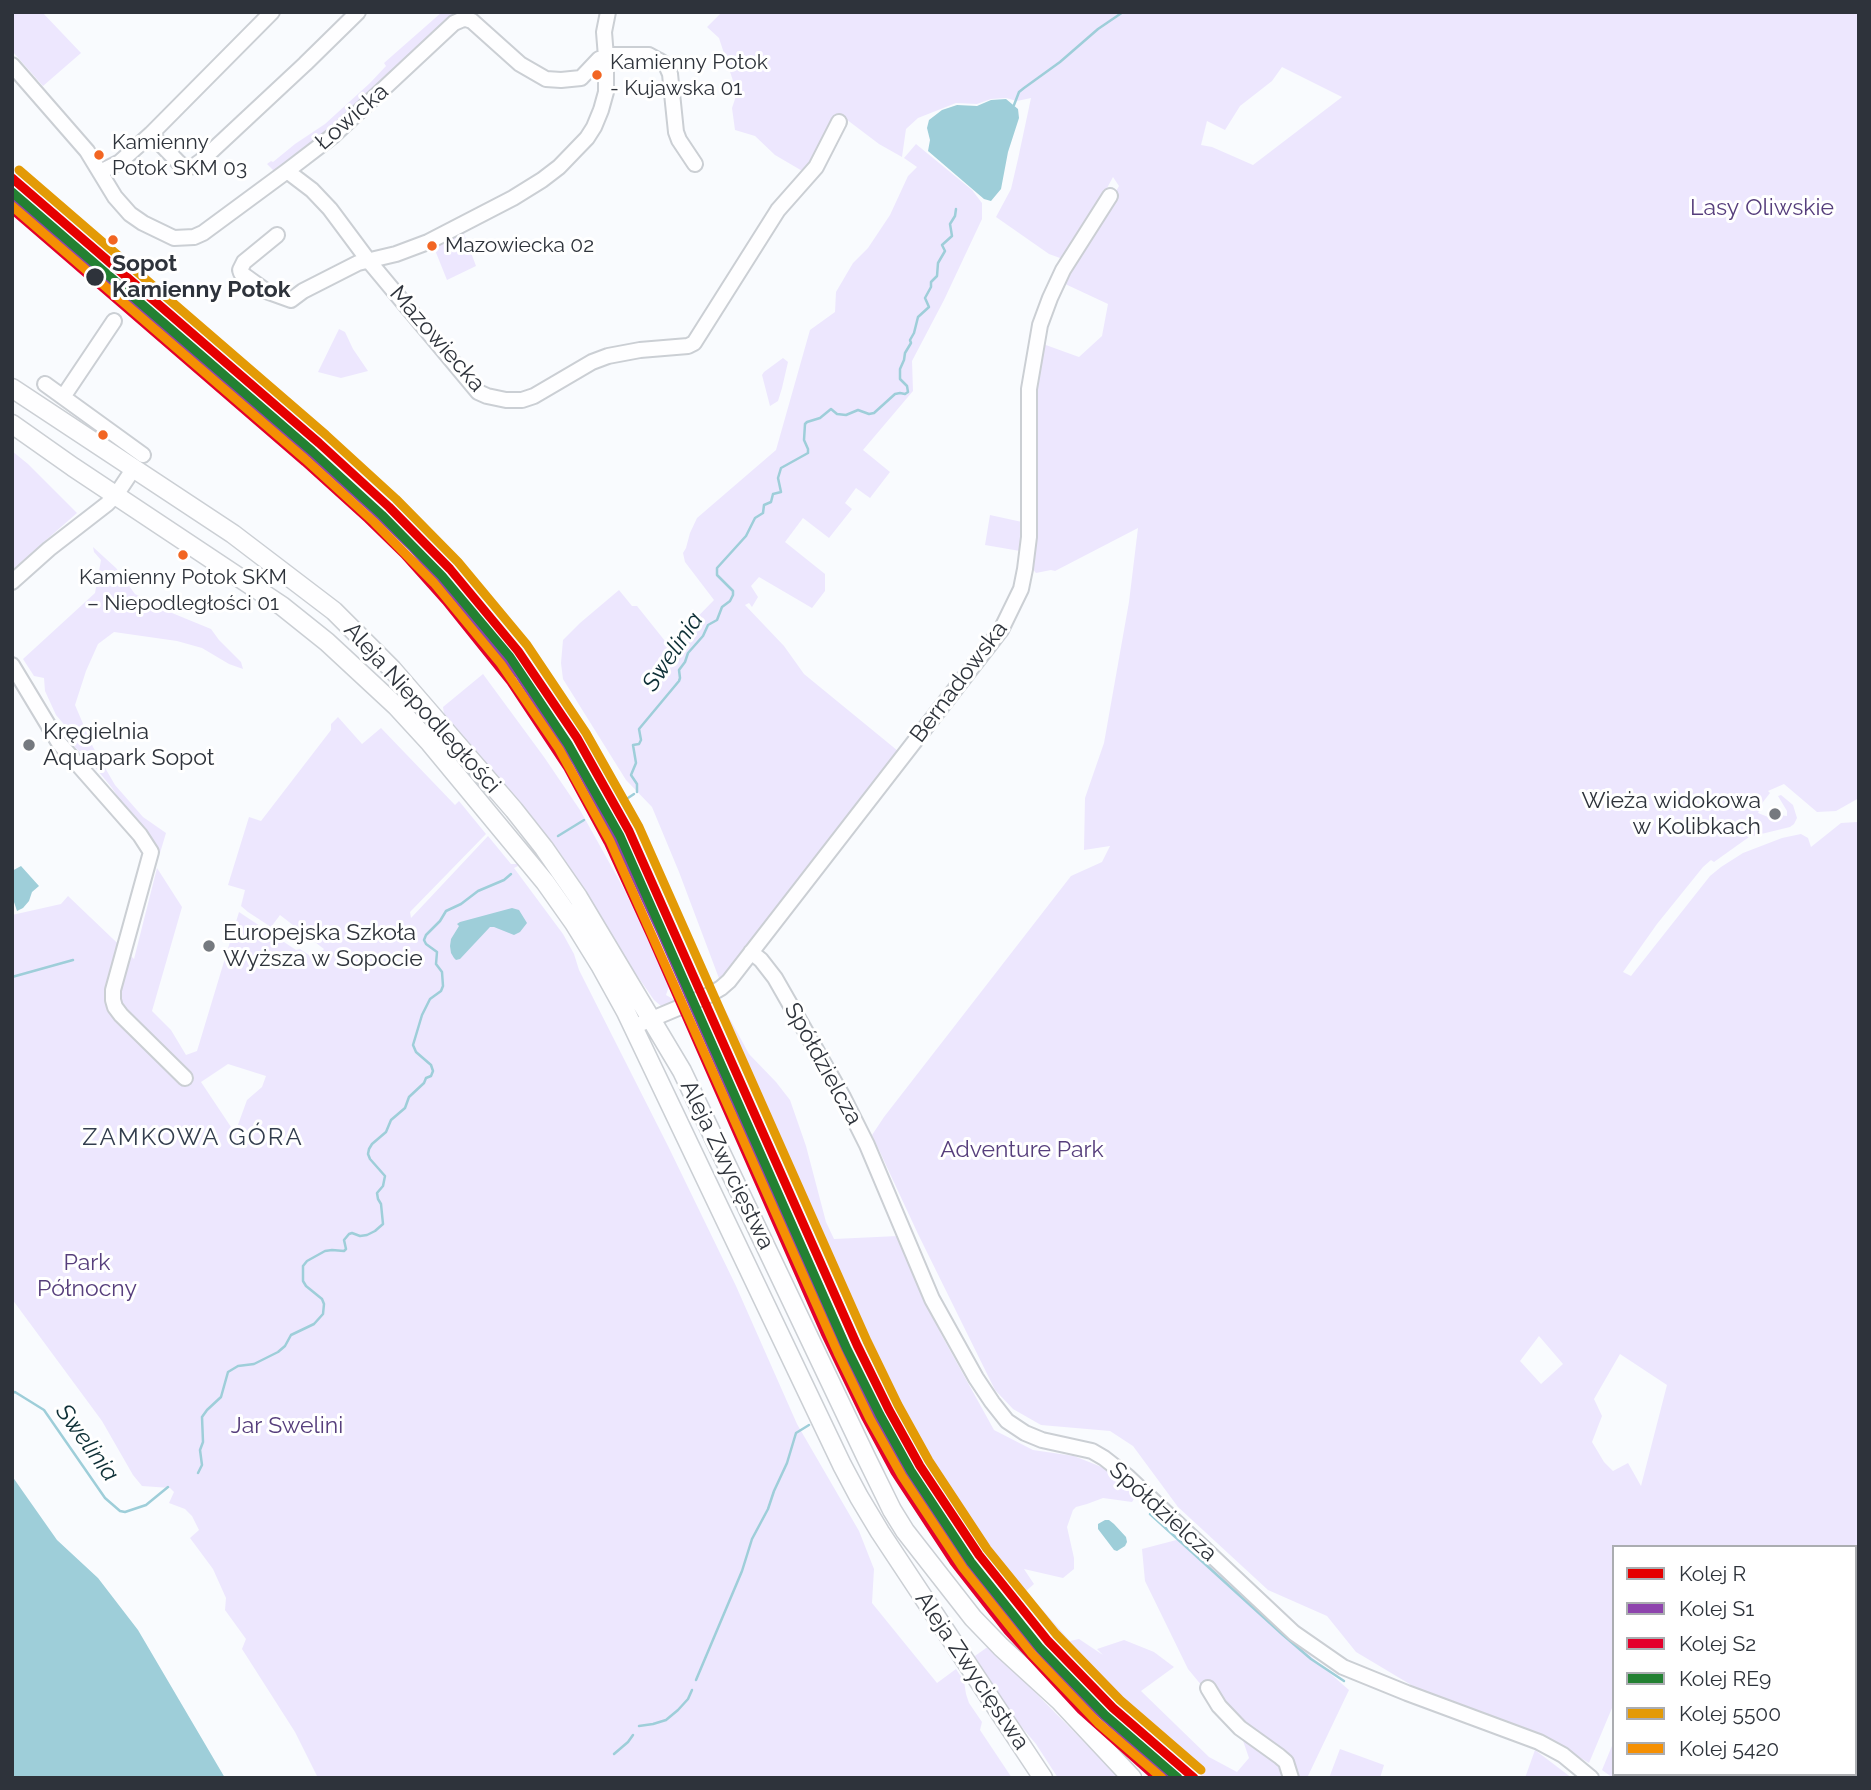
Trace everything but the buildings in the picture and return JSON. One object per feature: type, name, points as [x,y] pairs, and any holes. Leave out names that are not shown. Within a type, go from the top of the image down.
[{"type":"main road","name":"Aleja Niepodległości","points":[[12,388],[139,462],[334,611],[392,669],[544,848]]},
{"type":"main road","points":[[14,426],[33,402]]},
{"type":"main road","name":"Aleja Niepodległości","points":[[14,426],[282,606],[349,661],[430,743],[528,860]]},
{"type":"main road","name":"Aleja Zwycięstwa","points":[[544,848],[578,897],[695,1097],[892,1510],[972,1618],[1060,1701],[1132,1778]]},
{"type":"main road","name":"Aleja Zwycięstwa","points":[[528,860],[574,923],[633,1027],[859,1497],[1043,1778]]},
{"type":"street","points":[[151,134],[180,164],[194,166],[358,12]]},
{"type":"street","points":[[277,235],[244,262],[240,270],[266,291],[291,300],[358,263],[396,254],[430,240],[513,198],[542,180],[577,150],[594,127],[606,92],[604,32],[608,12]]},
{"type":"street","points":[[100,172],[120,162],[151,134],[263,15]]},
{"type":"street","name":"Łowicka","points":[[12,65],[87,151],[115,197],[130,214],[163,234],[183,239],[203,233],[340,130],[454,23],[467,19],[472,21],[520,64],[546,79],[581,78],[599,59],[606,57]]},
{"type":"street","points":[[606,57],[649,55],[666,65],[672,83],[676,132],[682,147],[695,164]]},
{"type":"street","name":"Mazowiecka","points":[[287,171],[322,200],[368,260],[478,392],[506,400],[522,400],[608,356],[694,343],[778,210],[816,167],[839,122]]},
{"type":"street","name":"Bernadowska","points":[[633,1027],[721,988],[729,981],[991,645],[1012,609],[1023,581],[1027,554],[1028,389],[1040,325],[1063,270],[1110,196]]},
{"type":"street","points":[[63,397],[114,321]]},
{"type":"street","points":[[12,582],[48,549],[116,495],[139,462],[45,384]]},
{"type":"street","points":[[12,665],[58,743],[140,835],[151,852],[113,990],[113,1000],[121,1015],[185,1078]]},
{"type":"street","name":"Spółdzielcza","points":[[751,952],[775,978],[843,1097],[867,1145],[932,1299],[976,1378],[1007,1421],[1042,1440],[1092,1451],[1111,1463],[1294,1633],[1343,1667],[1539,1742],[1563,1755],[1591,1778]]},
{"type":"street","points":[[1208,1688],[1219,1706],[1240,1728],[1286,1762],[1291,1778]]},
{"type":"green space","points":[[12,12],[42,12],[81,53],[43,86],[12,51]]},
{"type":"green space","points":[[442,12],[461,12],[329,133],[275,172],[267,164],[325,124],[370,83],[386,66],[384,63]]},
{"type":"green space","points":[[722,12],[1859,12],[1859,798],[1836,811],[1817,812],[1784,784],[1768,791],[1770,793],[1758,813],[1773,819],[1779,815],[1787,816],[1778,796],[1781,795],[1793,805],[1797,818],[1794,824],[1749,837],[1714,862],[1711,860],[1657,924],[1623,972],[1631,976],[1710,876],[1743,853],[1782,838],[1801,834],[1808,838],[1811,847],[1841,823],[1859,823],[1859,1741],[1857,1545],[1612,1545],[1612,1708],[1589,1763],[1557,1744],[1413,1686],[1356,1652],[1327,1616],[1268,1590],[1178,1507],[1133,1446],[1110,1431],[1041,1425],[1013,1409],[995,1390],[872,1135],[1071,876],[1102,862],[1110,846],[1084,850],[1085,798],[1104,743],[1129,602],[1138,528],[1055,571],[1036,573],[1030,566],[1035,385],[1043,344],[1079,357],[1102,336],[1108,304],[1063,283],[1119,186],[1113,177],[1073,251],[1060,258],[1049,254],[996,217],[1011,189],[1031,98],[1017,101],[1006,98],[991,99],[977,104],[956,103],[918,118],[906,129],[902,157],[879,144],[842,116],[804,172],[775,155],[755,136],[735,130],[732,108],[737,93],[719,38],[707,27]],"holes":[[[1282,67],[1342,97],[1253,165],[1201,145],[1207,121],[1225,130],[1240,106],[1272,81]],[[1539,1336],[1563,1364],[1541,1384],[1520,1361]],[[1620,1354],[1667,1385],[1641,1486],[1628,1463],[1613,1471],[1592,1442],[1602,1416],[1594,1399]]]},
{"type":"green space","points":[[916,144],[972,190],[982,203],[982,219],[912,361],[913,391],[863,450],[890,472],[870,498],[856,488],[845,503],[852,509],[829,538],[803,518],[785,542],[825,574],[825,591],[812,608],[759,577],[751,586],[758,597],[752,607],[749,603],[745,605],[784,646],[804,674],[898,751],[720,981],[652,807],[626,780],[563,679],[563,640],[619,590],[632,606],[637,606],[669,646],[714,600],[685,562],[683,553],[690,533],[697,518],[776,450],[810,330],[835,312],[836,292],[853,263],[868,248],[890,215],[908,176],[917,167],[904,158]]},
{"type":"green space","points":[[463,231],[476,266],[447,280],[433,245]]},
{"type":"green space","points":[[339,329],[345,332],[368,371],[341,378],[318,372]]},
{"type":"green space","points":[[783,358],[788,362],[782,388],[778,401],[770,406],[762,375]]},
{"type":"green space","points":[[12,451],[77,513],[12,570]]},
{"type":"green space","points":[[990,515],[1022,522],[1020,551],[985,545]]},
{"type":"green space","points":[[93,547],[116,568],[135,594],[211,629],[241,662],[243,669],[202,648],[177,641],[114,632],[98,644],[75,705],[93,747],[115,785],[143,817],[166,833],[160,853],[140,831],[112,788],[90,761],[67,740],[68,729],[56,715],[45,691],[44,678],[34,676],[23,659],[95,593],[101,560]]},
{"type":"green space","points":[[483,674],[580,810],[624,889],[659,963],[669,986],[666,995],[680,1003],[661,1006],[654,1000],[627,965],[562,856],[445,721],[443,707]]},
{"type":"green space","points":[[338,717],[362,744],[381,728],[455,805],[459,801],[486,834],[410,912],[411,918],[488,836],[511,864],[521,862],[522,864],[514,868],[563,934],[574,954],[579,970],[736,1286],[797,1424],[859,1531],[874,1569],[872,1603],[937,1683],[956,1669],[964,1681],[969,1703],[982,1722],[980,1730],[1012,1778],[318,1778],[295,1732],[242,1649],[246,1639],[225,1610],[226,1598],[213,1569],[190,1538],[199,1530],[192,1516],[185,1509],[169,1503],[174,1492],[170,1488],[142,1486],[102,1421],[12,1299],[12,915],[61,904],[68,896],[134,959],[157,868],[182,907],[152,1011],[171,1030],[186,1055],[197,1051],[239,912],[296,950],[300,949],[315,959],[324,949],[280,915],[271,927],[248,912],[241,906],[245,890],[228,885],[249,817],[261,821],[331,730],[331,724]],"holes":[[[228,1064],[266,1076],[262,1087],[247,1100],[235,1133],[201,1082]]]},
{"type":"green space","points":[[714,1000],[724,1008],[749,1054],[790,1100],[806,1146],[826,1222],[834,1239],[898,1236],[941,1334],[994,1430],[1033,1450],[1074,1456],[1109,1470],[1136,1496],[1132,1502],[1103,1498],[1076,1507],[1067,1527],[1074,1569],[1063,1578],[1024,1569],[1034,1584],[1026,1591],[1070,1641],[1079,1639],[1103,1655],[1097,1649],[1124,1640],[1154,1652],[1174,1667],[1141,1691],[1209,1757],[1237,1772],[1249,1758],[1240,1732],[1188,1669],[1145,1581],[1142,1549],[1184,1538],[1265,1616],[1349,1690],[1307,1778],[1204,1778],[1102,1687],[1031,1609],[978,1543],[905,1426],[858,1332],[757,1092]]},
{"type":"green space","points":[[989,1646],[1120,1778],[1058,1778],[972,1658]]},
{"type":"green space","points":[[1612,1746],[1612,1776],[1807,1778],[1613,1778],[1602,1770]]},
{"type":"green space","points":[[1340,1749],[1384,1765],[1380,1778],[1329,1778]]},
{"type":"green space","points":[[1535,1750],[1572,1778],[1525,1778]]},
{"type":"water","points":[[1006,99],[1018,109],[1019,118],[1008,152],[1001,189],[991,201],[984,199],[928,151],[930,140],[927,128],[929,120],[942,110],[957,105],[977,106],[991,100]]},
{"type":"water","points":[[21,866],[39,886],[32,892],[23,908],[17,911],[12,896],[12,871]]},
{"type":"water","points":[[512,908],[519,910],[527,923],[520,932],[514,935],[490,927],[460,959],[454,958],[450,946],[459,926],[457,924]]},
{"type":"water","points":[[12,1476],[57,1540],[98,1578],[138,1630],[225,1778],[12,1778]]},
{"type":"water","points":[[1105,1520],[1114,1524],[1126,1537],[1125,1546],[1117,1551],[1098,1529],[1098,1524]]},
{"type":"waterway","name":"Swelinia","points":[[1014,105],[1019,92],[1123,12]]},
{"type":"waterway","name":"Swelinia","points":[[637,792],[637,784],[631,775],[636,763],[633,745],[639,744],[641,740],[639,729],[679,681],[679,670],[688,653],[703,636],[708,625],[717,620],[722,607],[730,601],[733,591],[717,575],[717,568],[746,536],[755,518],[763,513],[764,505],[771,502],[773,494],[781,492],[778,478],[781,468],[808,453],[804,440],[805,424],[820,418],[831,409],[837,414],[846,415],[858,410],[874,413],[895,394],[908,392],[907,386],[900,379],[900,369],[918,317],[929,307],[925,298],[931,282],[937,276],[938,263],[945,251],[942,245],[952,236],[950,224],[956,209]]},
{"type":"waterway","name":"Swelinia","points":[[628,798],[634,794]]},
{"type":"waterway","name":"Swelinia","points":[[558,836],[584,820]]},
{"type":"waterway","name":"Swelinia","points":[[198,1473],[202,1465],[202,1417],[221,1397],[228,1372],[238,1366],[254,1364],[278,1352],[291,1335],[314,1324],[323,1314],[322,1299],[303,1281],[303,1266],[325,1251],[344,1251],[344,1240],[349,1234],[367,1235],[383,1224],[377,1193],[383,1186],[385,1176],[370,1159],[369,1149],[386,1132],[391,1120],[405,1108],[409,1097],[433,1071],[413,1045],[430,999],[441,991],[443,986],[442,972],[436,964],[437,952],[424,940],[446,911],[511,874]]},
{"type":"waterway","points":[[12,977],[73,960]]},
{"type":"waterway","name":"Swelinia","points":[[12,1393],[15,1392],[44,1410],[105,1498],[120,1511],[146,1505],[168,1487]]},
{"type":"waterway","points":[[696,1680],[742,1571],[752,1539],[787,1463],[796,1433],[809,1425]]},
{"type":"waterway","points":[[1150,1514],[1283,1635],[1311,1659],[1344,1681]]},
{"type":"waterway","points":[[639,1726],[666,1720],[688,1699],[692,1690]]},
{"type":"waterway","points":[[614,1754],[633,1735]]},
{"type":"rail line","name":"5500","points":[[19,170],[326,435],[396,499],[458,562],[527,645],[586,733],[639,827],[867,1341],[929,1461],[987,1549],[1056,1634],[1120,1700],[1201,1770]]},
{"type":"rail line","name":"R","points":[[12,178],[319,443],[389,507],[450,569],[518,651],[577,738],[629,831],[857,1345],[920,1466],[979,1555],[1048,1641],[1113,1708],[1194,1778]]},
{"type":"rail line","name":"RE9","points":[[12,192],[312,451],[382,515],[442,576],[510,657],[568,744],[620,836],[847,1349],[911,1471],[971,1562],[1040,1648],[1105,1715],[1178,1778]]},
{"type":"rail line","name":"S1","points":[[12,195],[375,511],[454,594],[520,676],[577,763],[617,837],[835,1329],[904,1467],[963,1556],[1016,1624],[1089,1703],[1173,1778]]},
{"type":"rail line","name":"5420","points":[[12,206],[374,522],[434,583],[501,664],[559,749],[610,841],[838,1353],[902,1476],[963,1568],[1032,1654],[1098,1723],[1162,1778]]},
{"type":"rail line","name":"S2","points":[[12,209],[368,519],[446,601],[511,682],[568,768],[608,842],[825,1333],[895,1472],[954,1562],[1008,1631],[1081,1710],[1157,1778]]},
{"type":"place","name":"Kamienny Potok - Kujawska 01","points":[[597,75]]},
{"type":"place","name":"Kamienny Potok SKM 03","points":[[99,155]]},
{"type":"place","name":"Mazowiecka 02","points":[[432,246]]},
{"type":"place","name":"Sopot Kamienny Potok","points":[[95,277]]},
{"type":"place","name":"Kamienny Potok SKM – Niepodległości 01","points":[[183,555]]},
{"type":"place","name":"Kręgielnia Aquapark Sopot","points":[[29,745]]},
{"type":"place","name":"Wieża widokowa w Kolibkach","points":[[1775,814]]},
{"type":"place","name":"Europejska Szkoła Wyższa w Sopocie","points":[[209,946]]},
{"type":"district","name":"ZAMKOWA GÓRA","points":[[193,1138]]},
{"type":"park label","name":"Lasy Oliwskie","points":[[1762,208]]},
{"type":"park label","name":"Adventure Park","points":[[1022,1150]]},
{"type":"park label","name":"Park Północny","points":[[87,1276]]},
{"type":"park label","name":"Jar Swelini","points":[[287,1426]]}]
